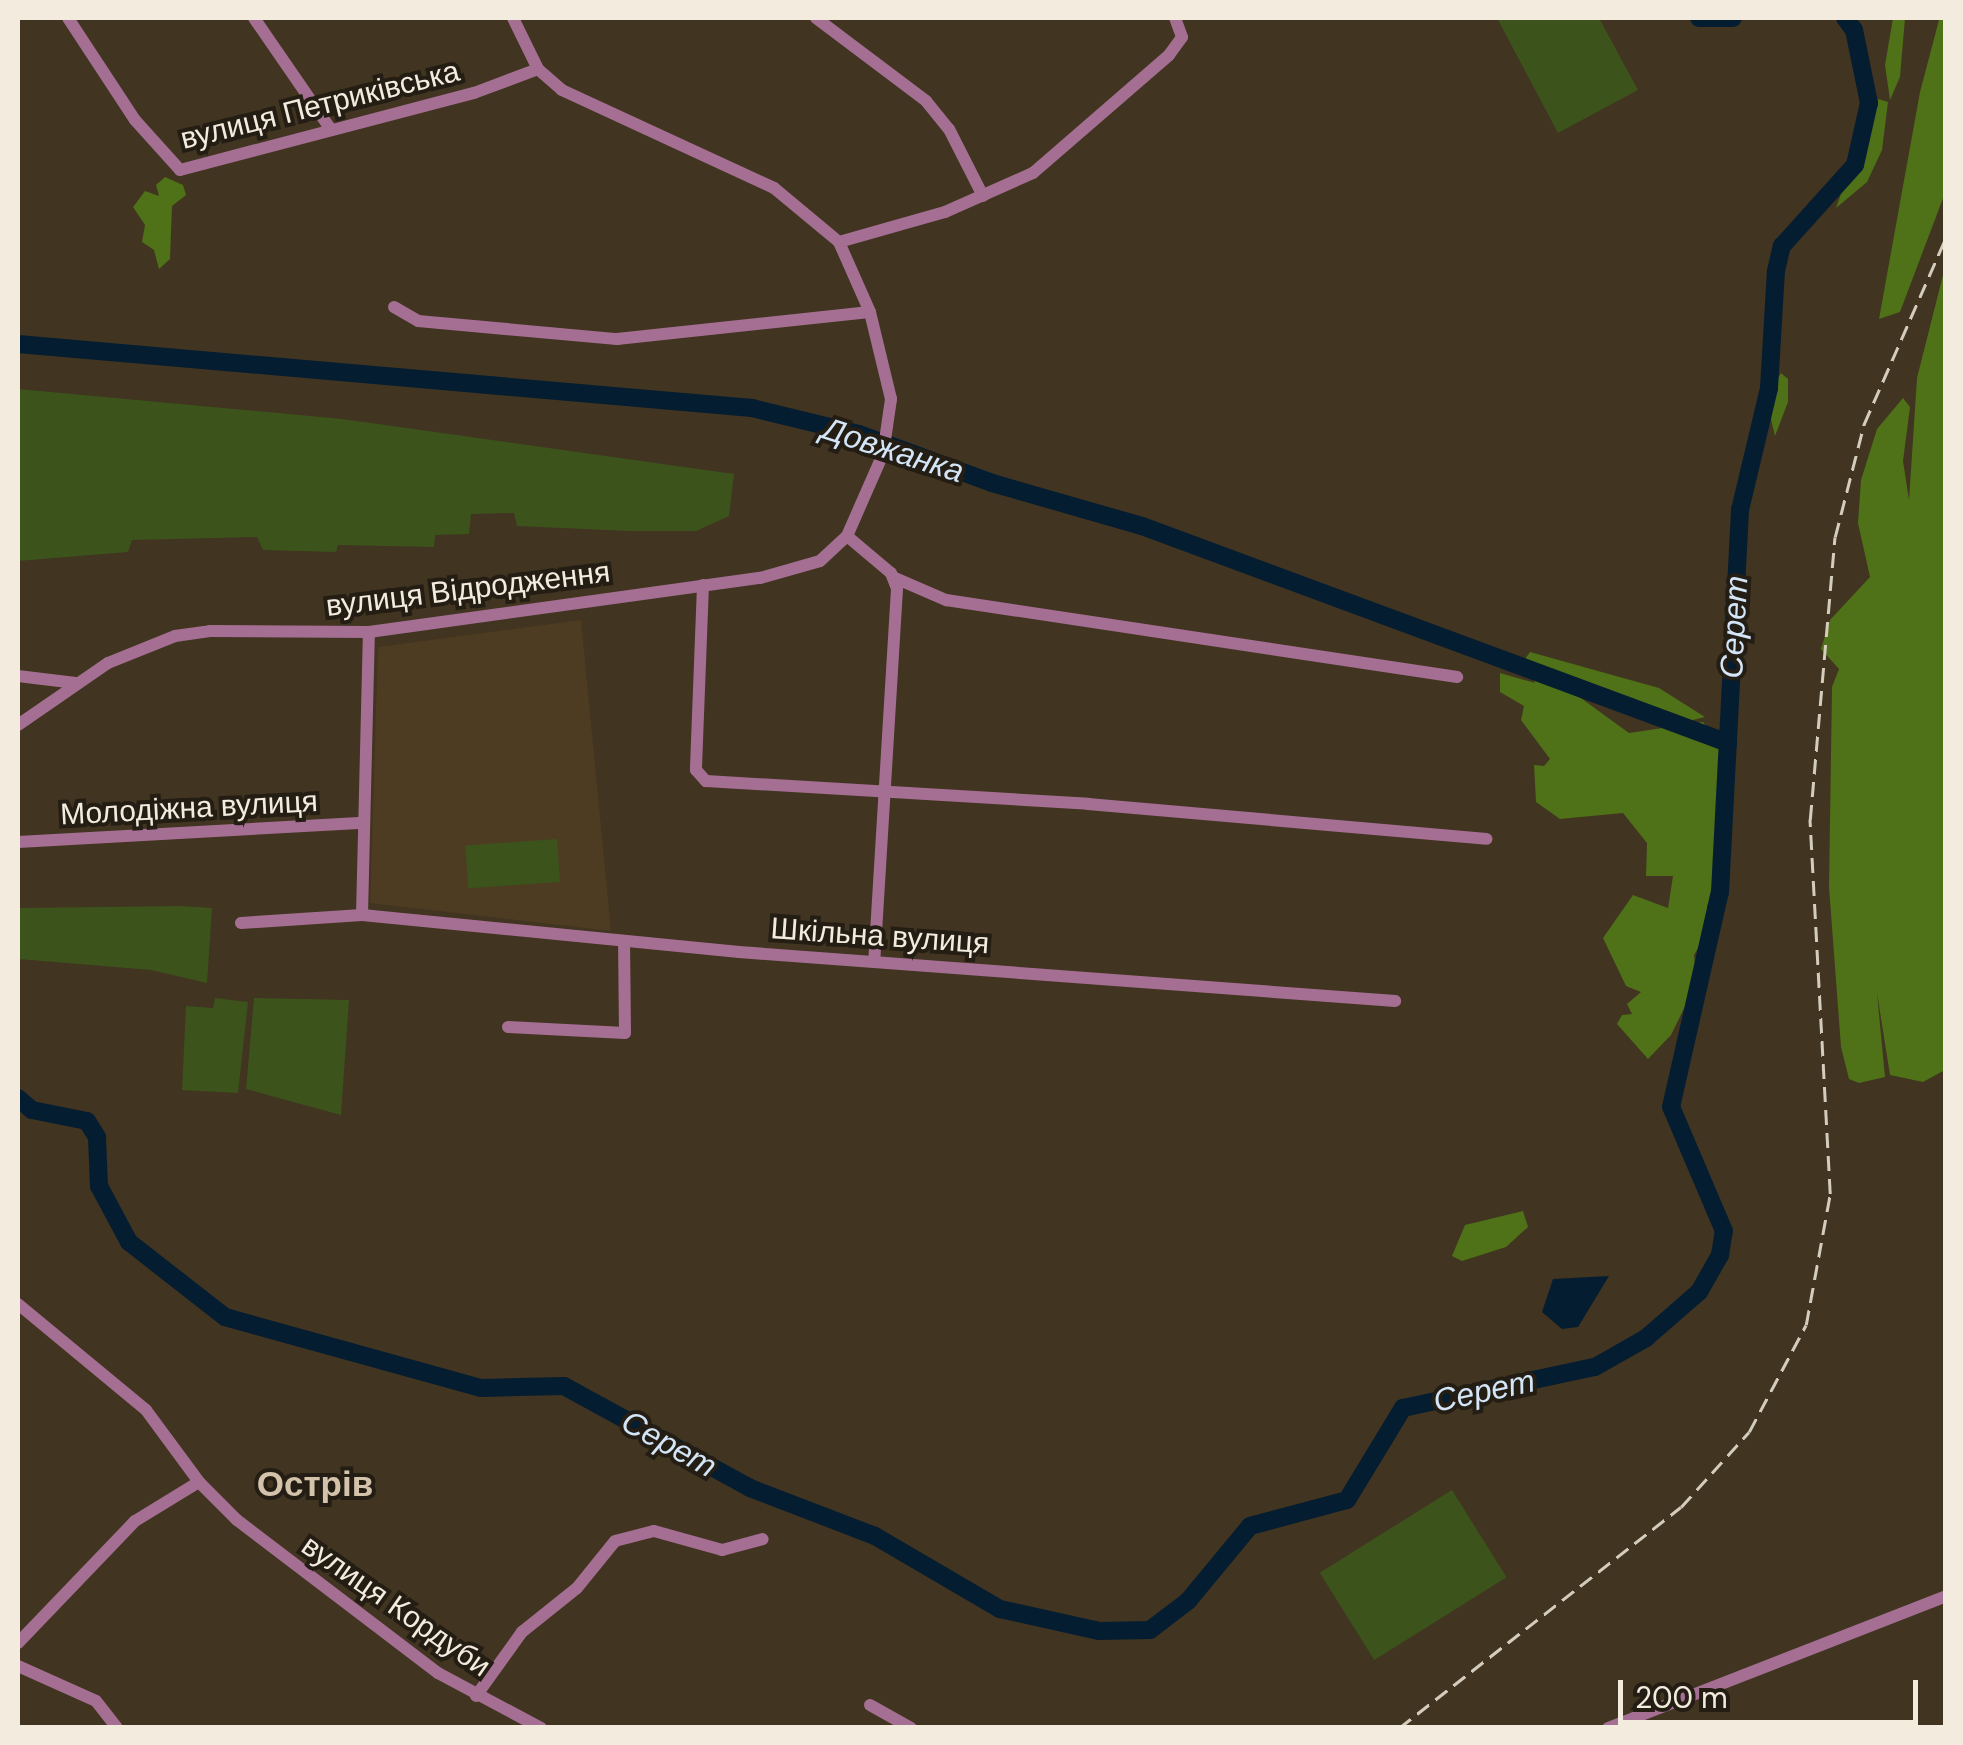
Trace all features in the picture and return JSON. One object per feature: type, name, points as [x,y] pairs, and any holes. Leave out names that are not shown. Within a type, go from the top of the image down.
[{"type":"street","name":"вулиця Петриківська","points":[[68,18],[172,168],[474,93],[538,68]]},
{"type":"street","points":[[254,18],[330,128]]},
{"type":"street","points":[[513,18],[538,68],[582,100],[774,188],[839,242],[870,312],[891,399],[890,432],[883,454],[847,536],[895,578],[946,600],[1457,677]]},
{"type":"street","points":[[816,18],[926,101],[949,129],[983,196]]},
{"type":"street","points":[[839,242],[983,196],[1033,173],[1124,97],[1182,38],[1174,18]]},
{"type":"street","points":[[394,306],[418,321],[617,339],[870,312]]},
{"type":"street","name":"вулиця Відродження","points":[[18,725],[76,683],[141,646],[192,634],[369,632],[798,571],[847,536]]},
{"type":"street","points":[[874,961],[895,578]]},
{"type":"street","points":[[703,585],[700,776],[1486,839]]},
{"type":"street","points":[[362,915],[369,632]]},
{"type":"street","points":[[18,676],[76,683]]},
{"type":"street","name":"Молодіжна вулиця","points":[[18,842],[363,823]]},
{"type":"street","name":"Шкільна вулиця","points":[[241,923],[362,915],[624,942],[1395,1000]]},
{"type":"street","points":[[508,1027],[626,1033],[624,942]]},
{"type":"street","name":"вулиця Кордуби","points":[[18,1304],[146,1410],[199,1482],[347,1608],[476,1696],[541,1728]]},
{"type":"street","points":[[18,1643],[135,1521],[199,1482]]},
{"type":"street","points":[[476,1696],[522,1632],[577,1588],[616,1540],[654,1532],[722,1550],[764,1539]]},
{"type":"street","points":[[1608,1728],[1946,1596]]},
{"type":"street","points":[[18,1666],[96,1701],[117,1728]]},
{"type":"street","points":[[870,1705],[911,1728]]},
{"type":"shaded area","points":[[581,620],[611,931],[370,903],[378,647]]},
{"type":"green space","points":[[1497,18],[1599,18],[1638,90],[1558,133]]},
{"type":"green space","points":[[1893,18],[1905,18],[1900,77],[1890,100],[1885,65]]},
{"type":"green space","points":[[1946,18],[1945,193],[1900,312],[1879,319],[1920,92],[1939,20]]},
{"type":"green space","points":[[1875,98],[1888,102],[1882,150],[1867,182],[1836,208]]},
{"type":"green space","points":[[165,177],[183,185],[186,195],[172,206],[170,259],[159,269],[154,250],[142,242],[145,225],[133,207],[145,191],[159,196],[156,185]]},
{"type":"green space","points":[[1945,267],[1945,1070],[1923,1082],[1890,1075],[1877,993],[1885,1077],[1859,1083],[1849,1079],[1841,1047],[1829,887],[1832,687],[1839,669],[1821,649],[1830,620],[1870,577],[1858,523],[1861,480],[1877,429],[1903,398],[1910,407],[1903,461],[1909,500],[1917,378]]},
{"type":"green space","points":[[1781,373],[1788,379],[1788,402],[1775,436],[1766,399]]},
{"type":"green space","points":[[18,389],[342,419],[734,474],[729,516],[696,531],[629,531],[517,526],[514,513],[471,514],[469,534],[435,535],[434,547],[338,545],[336,552],[263,550],[257,537],[132,540],[128,552],[18,561]]},
{"type":"green space","points":[[1530,652],[1659,688],[1705,717],[1673,725],[1578,696],[1629,733],[1703,722],[1727,755],[1730,814],[1714,844],[1722,876],[1707,906],[1707,933],[1694,955],[1697,982],[1671,1035],[1648,1059],[1617,1024],[1622,1015],[1632,1014],[1627,1004],[1641,992],[1626,986],[1603,938],[1633,895],[1668,908],[1673,876],[1646,876],[1647,843],[1623,813],[1560,819],[1536,802],[1534,765],[1544,766],[1550,759],[1521,720],[1524,706],[1500,692],[1500,673],[1535,683],[1523,662]]},
{"type":"green space","points":[[557,839],[560,882],[468,888],[465,845]]},
{"type":"green space","points":[[18,908],[212,908],[207,983],[151,970],[18,959]]},
{"type":"green space","points":[[215,998],[248,1002],[238,1093],[182,1090],[186,1006],[213,1008]]},
{"type":"green space","points":[[254,998],[349,1000],[341,1115],[246,1089]]},
{"type":"green space","points":[[1523,1211],[1528,1227],[1506,1247],[1462,1261],[1452,1256],[1465,1225]]},
{"type":"green space","points":[[1452,1490],[1507,1577],[1374,1660],[1320,1573]]},
{"type":"water","points":[[1609,1276],[1578,1327],[1562,1329],[1542,1312],[1553,1279]]},
{"type":"waterway","name":"Серет","points":[[1699,18],[1733,18]]},
{"type":"waterway","name":"Серет","points":[[18,1098],[32,1110],[87,1121],[97,1137],[99,1186],[129,1242],[225,1317],[481,1388],[564,1386],[750,1488],[875,1536],[1000,1609],[1099,1631],[1150,1630],[1188,1601],[1250,1526],[1347,1500],[1403,1408],[1595,1367],[1646,1338],[1699,1292],[1720,1255],[1724,1231],[1671,1107],[1720,892],[1740,510],[1769,388],[1776,271],[1782,246],[1855,165],[1869,103],[1854,30],[1845,18]]},
{"type":"waterway","name":"Довжанка","points":[[18,344],[752,408],[859,434],[992,483],[1142,526],[1728,743]]},
{"type":"railway","points":[[1399,1728],[1681,1507],[1749,1432],[1806,1325],[1830,1194],[1810,820],[1835,537],[1864,424],[1946,237]]},
{"type":"district","name":"Острів","points":[[315,1484]]}]
